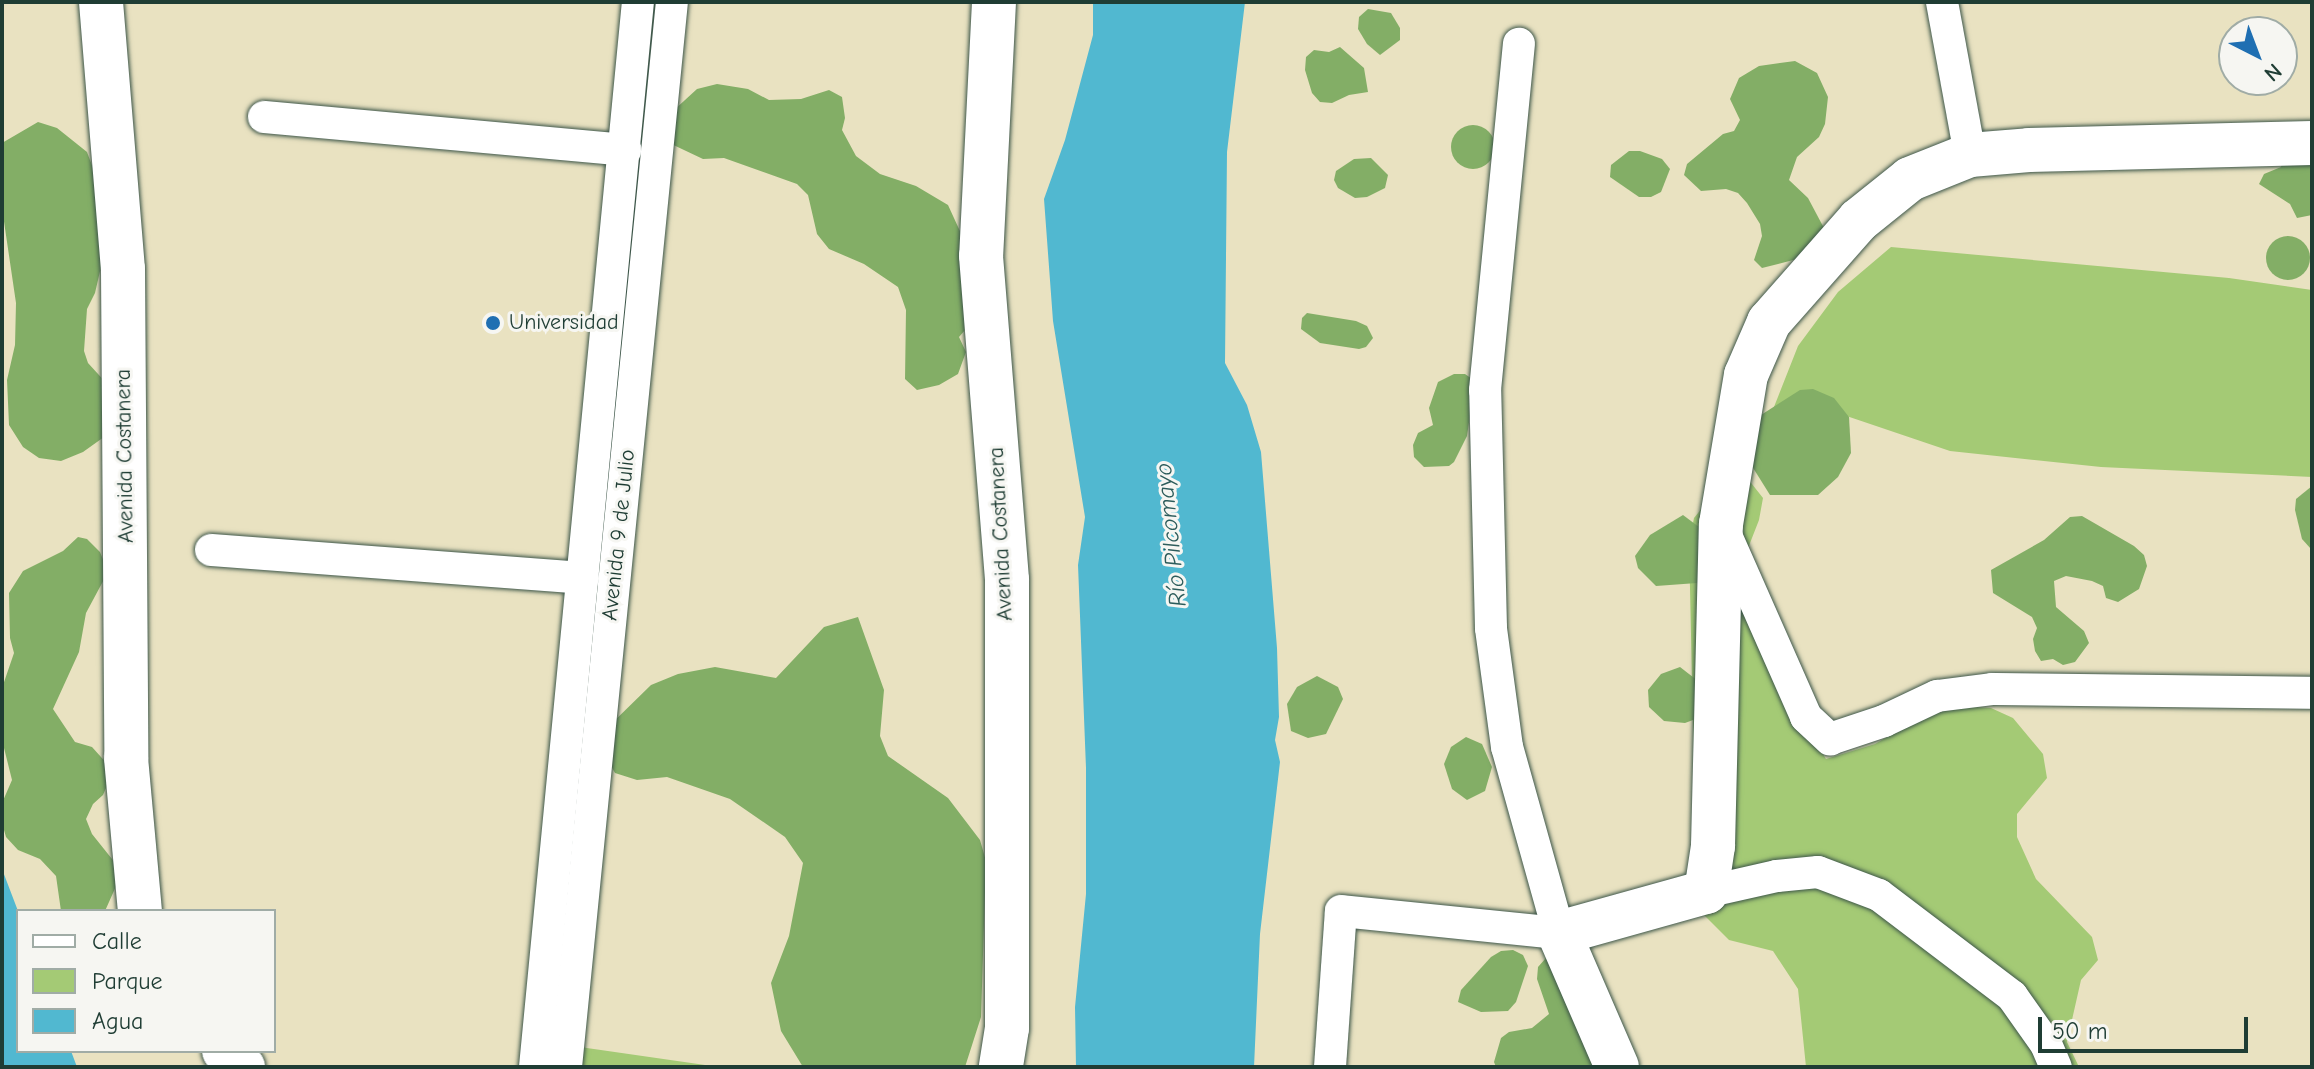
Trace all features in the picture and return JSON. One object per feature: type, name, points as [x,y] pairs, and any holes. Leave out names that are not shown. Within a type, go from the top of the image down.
[{"type":"street","name":"Avenida Costanera","points":[[101,2],[123,269],[126,758],[140,909]]},
{"type":"street","name":"Avenida 9 de Julio","points":[[566,1067],[621,358],[625,150],[638,2]]},
{"type":"street","name":"Avenida 9 de Julio","points":[[535,1067],[583,578],[621,358],[672,2]]},
{"type":"street","name":"Avenida Costanera","points":[[994,2],[981,256],[1007,580],[1007,1028],[1001,1067]]},
{"type":"street","points":[[1942,2],[1970,155]]},
{"type":"street","points":[[1519,44],[1485,390],[1491,628],[1507,747],[1559,933],[1617,1067]]},
{"type":"street","points":[[264,117],[625,150]]},
{"type":"street","points":[[1706,892],[1713,846],[1721,524],[1746,375],[1769,322],[1859,220],[1910,179],[1970,155],[2029,150],[2312,143]]},
{"type":"street","points":[[1721,524],[1806,717],[1830,739],[1884,721],[1937,696],[1992,689],[2312,693]]},
{"type":"street","points":[[211,550],[583,578]]},
{"type":"street","points":[[1330,1067],[1341,911],[1559,933],[1706,892],[1777,876],[1818,872],[1879,895],[2012,996],[2046,1044],[2056,1067]]},
{"type":"street","points":[[226,1053],[243,1067]]},
{"type":"green space","points":[[1368,9],[1391,13],[1400,28],[1400,40],[1380,55],[1367,44],[1358,29],[1359,17]]},
{"type":"green space","points":[[1340,47],[1364,68],[1368,92],[1349,95],[1332,103],[1320,102],[1312,93],[1305,70],[1306,57],[1314,50],[1329,52]]},
{"type":"green space","points":[[1795,61],[1817,73],[1828,97],[1825,124],[1819,137],[1797,157],[1789,180],[1808,198],[1825,230],[1801,258],[1762,268],[1754,260],[1762,236],[1760,224],[1747,203],[1738,193],[1726,189],[1701,191],[1684,175],[1687,164],[1723,134],[1734,131],[1740,120],[1730,99],[1739,78],[1759,66]]},
{"type":"green space","points":[[717,84],[748,89],[769,100],[801,99],[829,90],[842,97],[845,118],[842,130],[856,156],[880,174],[916,186],[948,205],[970,253],[972,322],[959,337],[966,352],[958,374],[939,385],[917,390],[905,379],[906,310],[898,287],[864,264],[829,249],[817,234],[808,195],[797,184],[724,158],[703,159],[665,141],[673,111],[697,89]]},
{"type":"green space","points":[[38,122],[57,128],[87,152],[103,195],[104,254],[95,293],[87,309],[84,351],[88,363],[109,386],[111,432],[83,452],[61,461],[39,458],[23,447],[9,425],[7,380],[15,345],[16,303],[2,208],[2,143]]},
{"type":"green space","points":[[1473,125],[1489,131],[1495,147],[1489,163],[1473,169],[1457,163],[1451,147],[1457,131]]},
{"type":"green space","points":[[1629,151],[1640,151],[1662,159],[1670,169],[1661,192],[1651,197],[1639,197],[1610,177],[1611,165]]},
{"type":"green space","points":[[1371,158],[1388,175],[1385,188],[1367,197],[1355,198],[1338,188],[1334,180],[1336,171],[1354,159]]},
{"type":"green space","points":[[2312,158],[2312,215],[2297,218],[2290,204],[2259,184],[2264,174],[2281,167],[2282,161]]},
{"type":"green space","points":[[2288,236],[2304,242],[2310,258],[2304,274],[2288,280],[2272,274],[2266,258],[2272,242]]},
{"type":"green space","points":[[1891,247],[2229,278],[2312,290],[2312,477],[2101,467],[1950,451],[1814,405],[1770,417],[1798,346],[1838,292]]},
{"type":"green space","points":[[1307,313],[1356,321],[1367,326],[1373,338],[1366,347],[1359,349],[1320,343],[1301,329],[1302,318]]},
{"type":"green space","points":[[1454,374],[1465,374],[1475,381],[1467,436],[1449,466],[1424,467],[1414,457],[1413,445],[1418,433],[1433,425],[1429,408],[1438,382]]},
{"type":"green space","points":[[1813,389],[1834,398],[1849,417],[1851,453],[1838,477],[1818,495],[1770,495],[1750,463],[1761,415],[1800,390]]},
{"type":"green space","points":[[1748,479],[1763,498],[1759,520],[1743,561],[1776,678],[1826,759],[1875,744],[1942,705],[1991,708],[2013,718],[2043,754],[2047,778],[2017,814],[2017,837],[2036,879],[2092,937],[2098,960],[2081,980],[2067,1042],[2079,1067],[1806,1067],[1798,989],[1773,951],[1729,940],[1697,908],[1689,543],[1694,518],[1724,481]]},
{"type":"green space","points":[[2312,486],[2311,549],[2302,539],[2295,510],[2296,499]]},
{"type":"green space","points":[[1683,515],[1703,530],[1706,574],[1697,583],[1656,586],[1638,568],[1635,556],[1650,535]]},
{"type":"green space","points":[[2082,516],[2134,546],[2144,555],[2147,566],[2139,589],[2118,602],[2106,598],[2103,586],[2092,581],[2066,576],[2054,581],[2056,607],[2084,631],[2089,643],[2075,662],[2063,665],[2053,659],[2041,661],[2035,651],[2033,639],[2037,628],[2032,617],[1993,593],[1991,570],[2044,540],[2070,517]]},
{"type":"green space","points":[[78,537],[87,539],[100,552],[108,572],[86,613],[79,652],[53,709],[75,742],[92,747],[110,767],[109,781],[103,795],[93,804],[86,819],[92,834],[116,864],[117,884],[106,909],[61,909],[56,876],[40,859],[18,850],[6,837],[2,823],[2,803],[12,780],[2,740],[2,688],[14,653],[10,638],[9,593],[23,571],[63,551]]},
{"type":"green space","points":[[858,617],[884,690],[880,736],[888,756],[948,798],[980,840],[986,861],[981,1017],[965,1067],[803,1067],[781,1031],[771,983],[789,936],[803,863],[785,837],[730,799],[667,777],[637,780],[615,773],[605,755],[606,729],[651,685],[678,674],[715,667],[776,678],[824,627]]},
{"type":"green space","points":[[1680,667],[1698,681],[1701,717],[1685,723],[1664,721],[1649,707],[1648,690],[1661,674]]},
{"type":"green space","points":[[1317,676],[1338,687],[1343,699],[1326,734],[1308,738],[1291,731],[1287,704],[1297,687]]},
{"type":"green space","points":[[1466,737],[1482,744],[1492,767],[1485,791],[1467,800],[1452,789],[1444,764],[1451,747]]},
{"type":"green space","points":[[1513,950],[1523,955],[1528,966],[1516,1002],[1508,1011],[1481,1012],[1458,1002],[1461,990],[1491,957],[1501,951]]},
{"type":"green space","points":[[1553,950],[1618,1067],[1496,1067],[1494,1062],[1501,1038],[1509,1032],[1532,1028],[1549,1014],[1537,979],[1538,967]]},
{"type":"green space","points":[[573,1046],[719,1067],[572,1067]]},
{"type":"water","name":"Río Pilcomayo","points":[[1093,2],[1245,2],[1227,152],[1225,363],[1247,405],[1261,452],[1277,648],[1279,717],[1275,740],[1280,762],[1260,934],[1254,1067],[1076,1067],[1075,1007],[1086,894],[1086,768],[1078,565],[1085,517],[1053,321],[1044,199],[1065,140],[1093,35]]},
{"type":"water","points":[[2,869],[17,909],[16,1053],[72,1053],[77,1067],[2,1067]]},
{"type":"place","name":"Universidad","points":[[493,323]]}]
